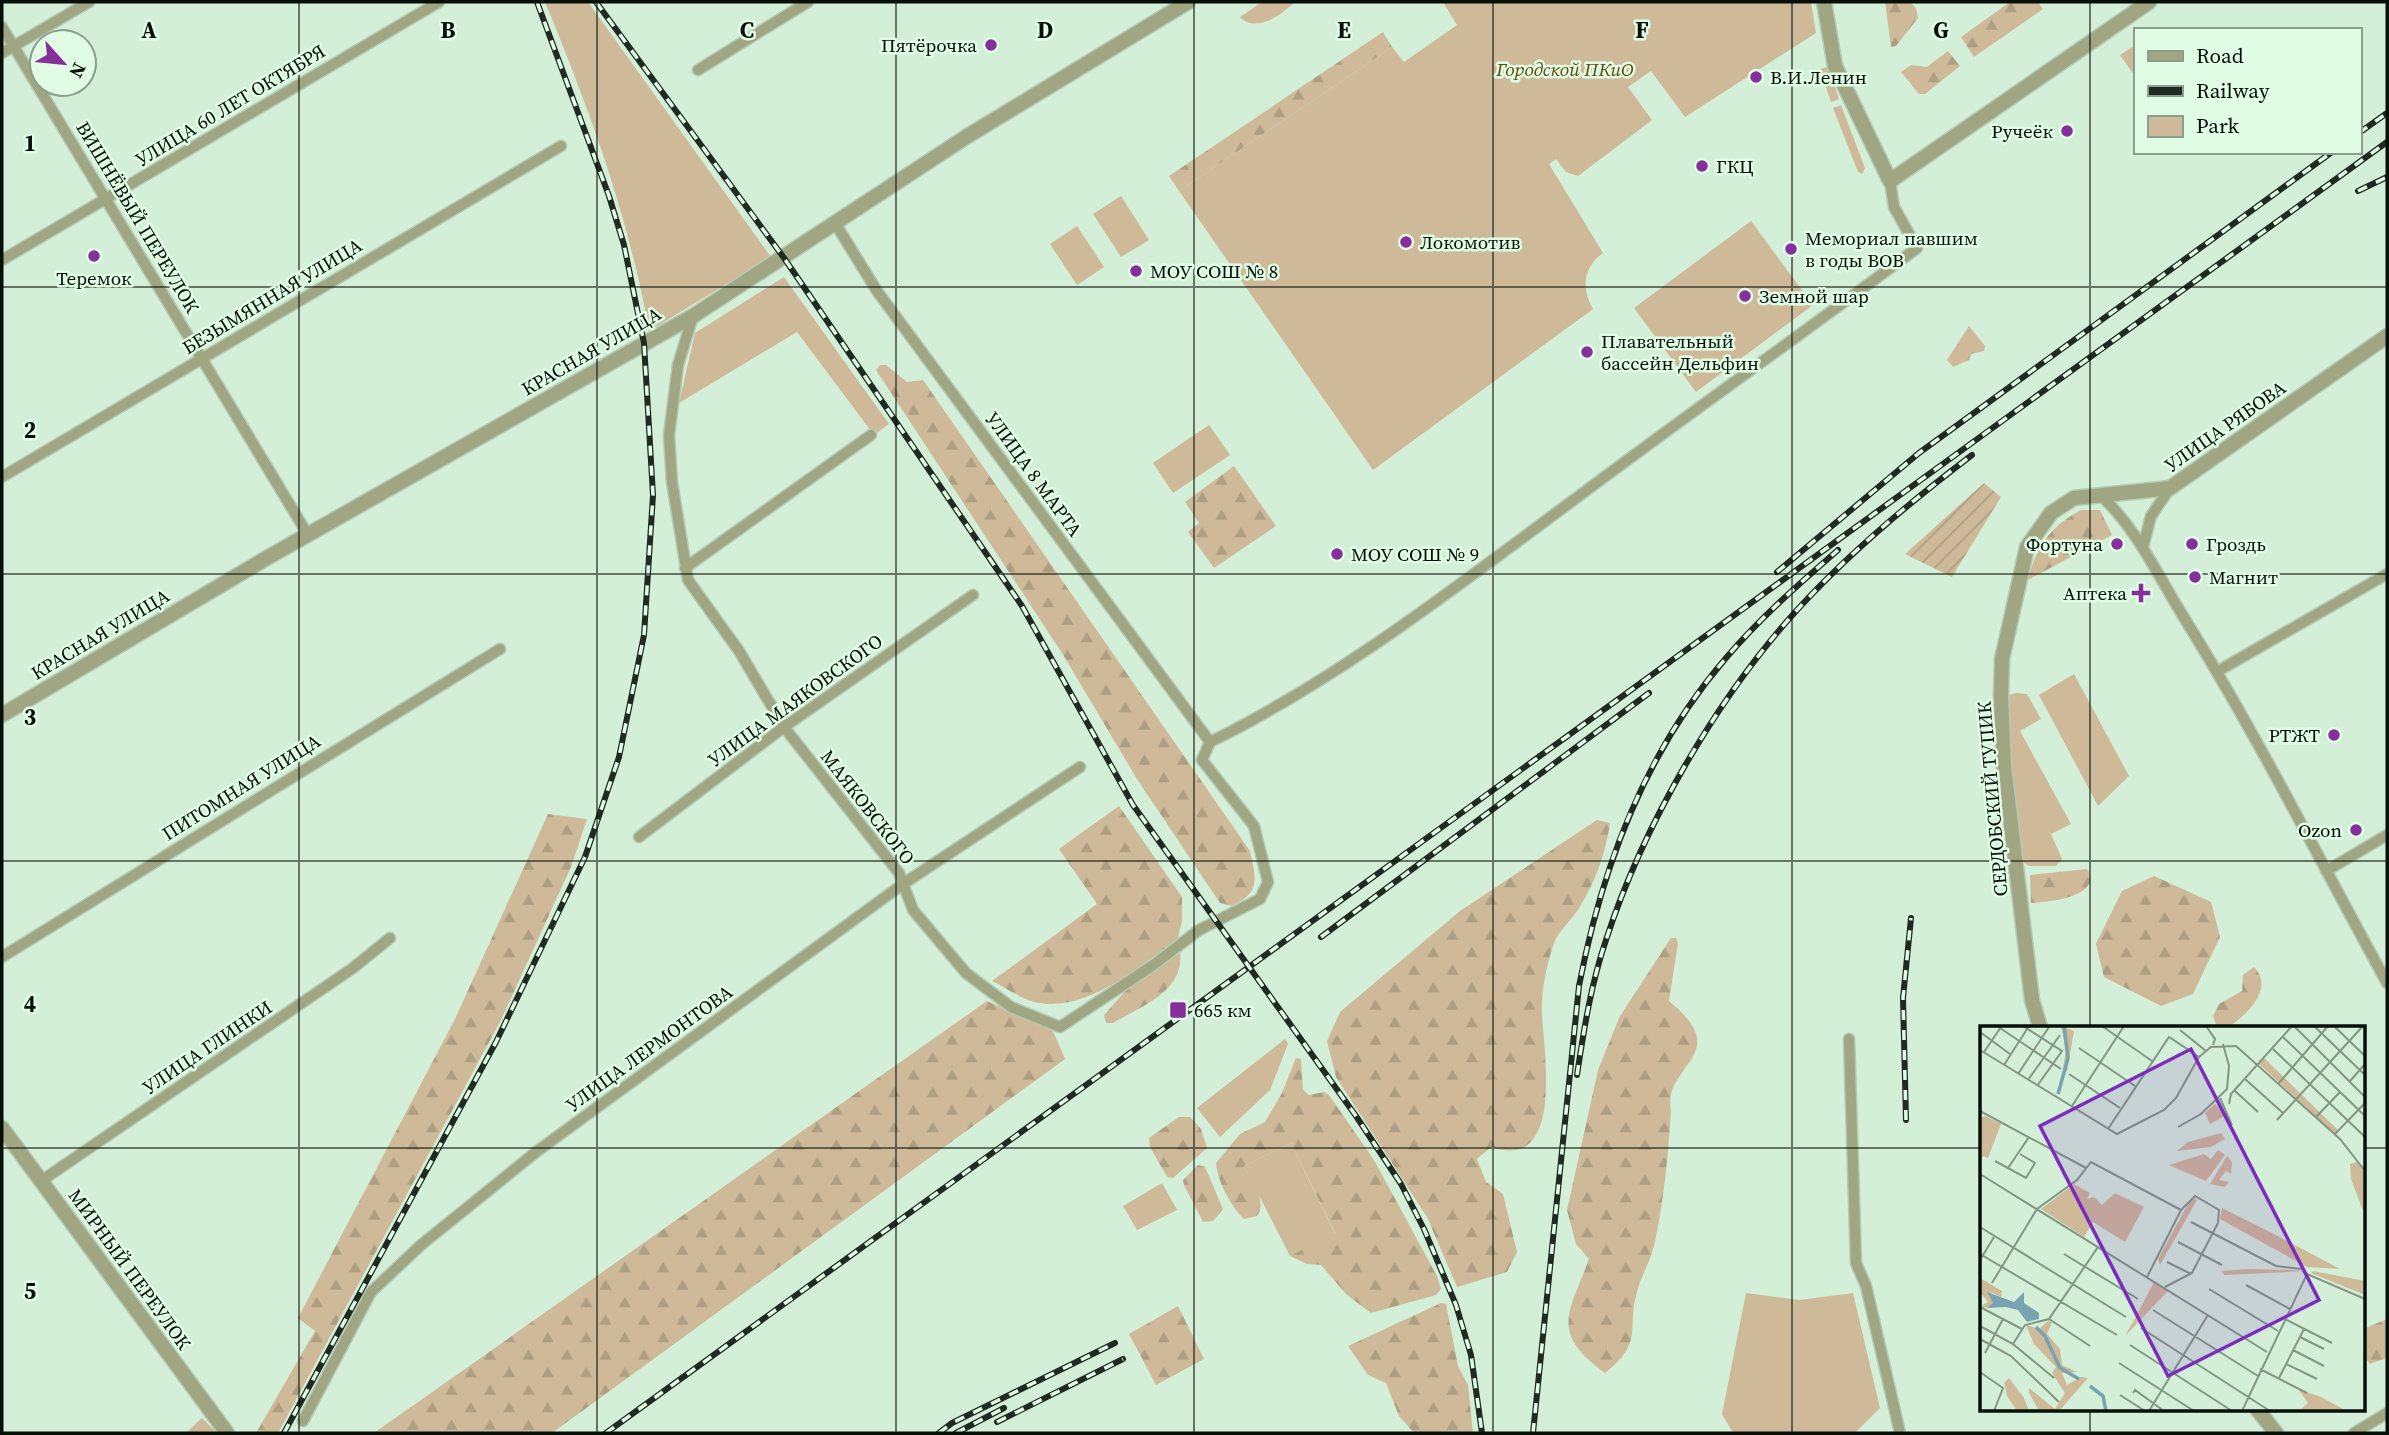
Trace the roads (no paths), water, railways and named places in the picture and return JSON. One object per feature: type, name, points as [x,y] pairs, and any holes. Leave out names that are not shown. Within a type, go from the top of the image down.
[{"type":"street","points":[[2,53],[89,2]]},
{"type":"street","name":"УЛИЦА 60 ЛЕТ ОКТЯБРЯ","points":[[2,260],[439,2]]},
{"type":"street","points":[[698,70],[807,2]]},
{"type":"street","name":"КРАСНАЯ УЛИЦА","points":[[2,715],[308,535],[693,316],[966,137],[1188,2]]},
{"type":"street","points":[[1210,742],[1244,726],[1307,687],[1445,596],[1917,248],[1894,207],[1890,181],[1835,66],[1824,2]]},
{"type":"street","points":[[1890,181],[2149,2]]},
{"type":"street","name":"ВИШНЁВЫЙ ПЕРЕУЛОК","points":[[2,27],[308,535]]},
{"type":"street","name":"БЕЗЫМЯННАЯ УЛИЦА","points":[[2,477],[561,146]]},
{"type":"street","name":"УЛИЦА 8 МАРТА","points":[[835,223],[877,291],[1210,742]]},
{"type":"street","name":"МАЯКОВСКОГО","points":[[693,316],[678,365],[669,435],[672,482],[688,580],[739,651],[784,727],[899,873],[913,910],[966,973],[1011,1007],[1060,1027],[1152,966],[1199,930],[1260,899],[1268,883],[1254,826],[1202,760],[1210,742]]},
{"type":"street","name":"УЛИЦА РЯБОВА","points":[[2020,568],[2027,547],[2051,513],[2074,498],[2170,488],[2387,336]]},
{"type":"street","points":[[685,568],[871,435]]},
{"type":"street","points":[[2143,547],[2151,516],[2170,488]]},
{"type":"street","points":[[2099,494],[2114,507],[2143,547],[2218,671],[2387,983]]},
{"type":"street","name":"СЕРДОБСКИЙ ТУПИК","points":[[2020,568],[2002,659],[2004,766],[2032,1000],[2040,1026]]},
{"type":"street","points":[[2218,671],[2387,574]]},
{"type":"street","name":"УЛИЦА МАЯКОВСКОГО","points":[[639,837],[784,727],[973,595]]},
{"type":"street","name":"ПИТОМНАЯ УЛИЦА","points":[[2,957],[500,649]]},
{"type":"street","name":"УЛИЦА ЛЕРМОНТОВА","points":[[303,1421],[371,1292],[421,1245],[536,1152],[903,884],[1080,767]]},
{"type":"street","points":[[2326,871],[2387,835]]},
{"type":"street","name":"УЛИЦА ГЛИНКИ","points":[[41,1181],[353,968],[390,938]]},
{"type":"street","points":[[1849,1039],[1856,1264],[1866,1286],[1900,1433]]},
{"type":"street","name":"МИРНЫЙ ПЕРЕУЛОК","points":[[2,1128],[227,1433]]},
{"type":"street","points":[[2258,1410],[2276,1433]]},
{"type":"street","points":[[2354,1433],[2387,1413]]},
{"type":"railway","points":[[284,1433],[496,1042],[585,857],[619,757],[644,635],[653,495],[644,343],[624,245],[609,196],[537,2]]},
{"type":"railway","points":[[596,2],[784,258],[1022,606],[1133,805],[1356,1116],[1401,1184],[1424,1229],[1456,1305],[1471,1355],[1482,1433]]},
{"type":"railway","points":[[2361,132],[2387,113]]},
{"type":"railway","points":[[606,1433],[2387,142]]},
{"type":"railway","points":[[1777,572],[1919,453],[2329,154]]},
{"type":"railway","points":[[2358,191],[2387,177]]},
{"type":"railway","points":[[1577,1075],[1596,973],[1622,897],[1661,809],[1711,723],[1767,645],[1817,589],[1881,529],[1972,455]]},
{"type":"railway","points":[[1533,1433],[1579,986],[1600,897],[1614,854],[1650,771],[1697,694],[1752,629],[1838,550]]},
{"type":"railway","points":[[1321,937],[1649,693]]},
{"type":"railway","points":[[1906,1120],[1903,998],[1911,918]]},
{"type":"railway","points":[[939,1433],[952,1423],[1115,1343]]},
{"type":"railway","points":[[997,1422],[1123,1359]]},
{"type":"railway","points":[[956,1433],[1004,1408]]},
{"type":"place","name":"Пятёрочка","points":[[991,45]]},
{"type":"place","name":"В.И.Ленин","points":[[1756,77]]},
{"type":"place","name":"Ручеёк","points":[[2067,131]]},
{"type":"place","name":"ГКЦ","points":[[1702,166]]},
{"type":"place","name":"Локомотив","points":[[1406,242]]},
{"type":"place","name":"Мемориал павшим в годы ВОВ","points":[[1791,249]]},
{"type":"place","name":"Теремок","points":[[94,256]]},
{"type":"place","name":"МОУ СОШ № 8","points":[[1136,271]]},
{"type":"place","name":"Земной шар","points":[[1745,296]]},
{"type":"place","name":"Плавательный бассейн Дельфин","points":[[1587,352]]},
{"type":"place","name":"Фортуна","points":[[2117,544]]},
{"type":"place","name":"Гроздь","points":[[2192,544]]},
{"type":"place","name":"МОУ СОШ № 9","points":[[1337,554]]},
{"type":"place","name":"Магнит","points":[[2195,577]]},
{"type":"place","name":"Аптека","points":[[2141,593]]},
{"type":"place","name":"РТЖТ","points":[[2334,735]]},
{"type":"place","name":"Ozon","points":[[2356,830]]},
{"type":"place","name":"665 км","points":[[1178,1010]]},
{"type":"park label","name":"Городской ПКиО","points":[[1565,69]]}]
